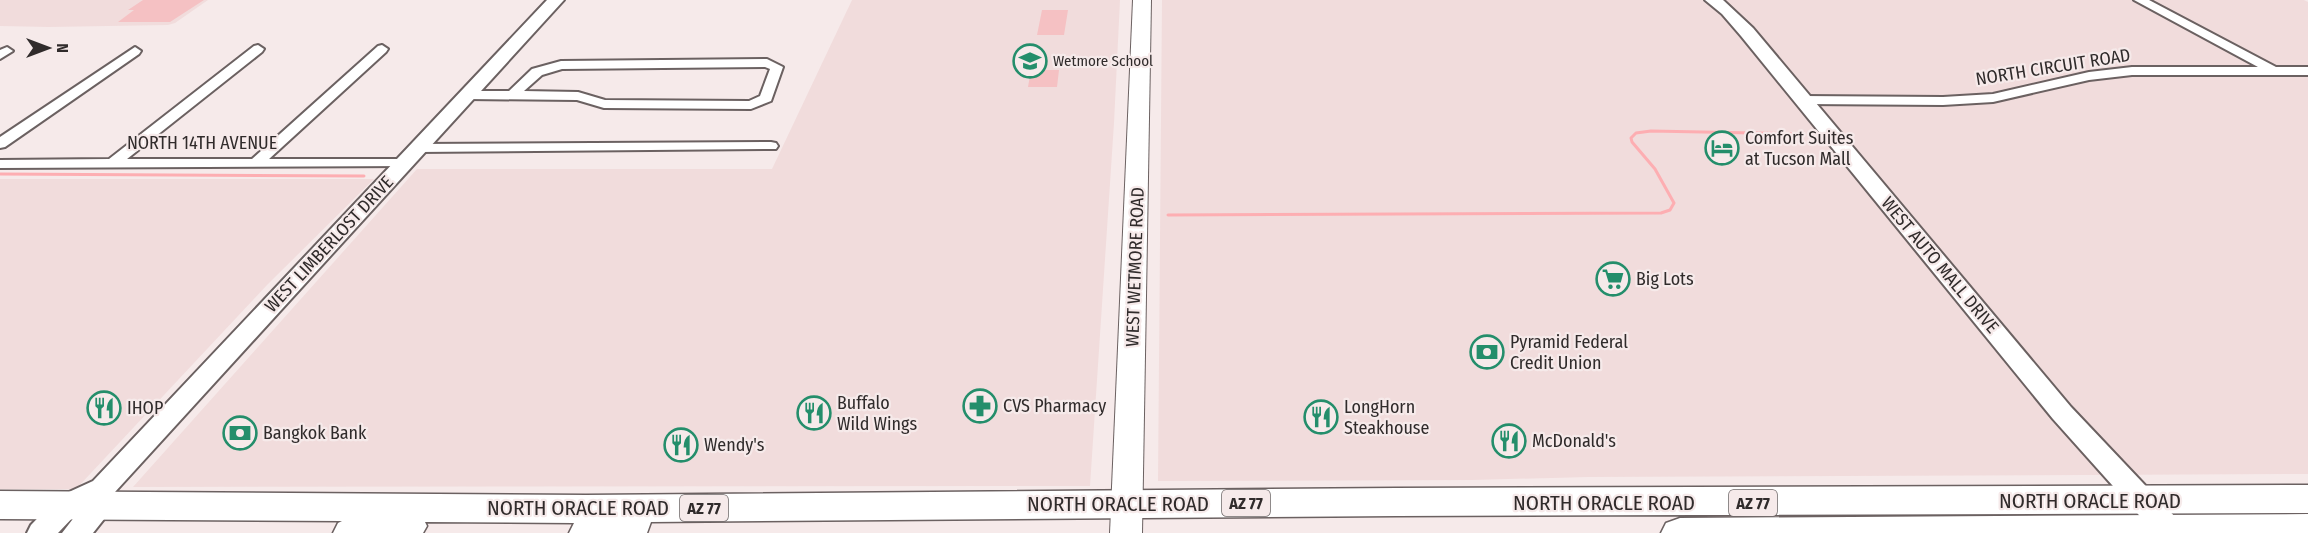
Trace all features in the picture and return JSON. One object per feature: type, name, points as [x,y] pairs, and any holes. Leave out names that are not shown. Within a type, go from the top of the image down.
[{"type":"highway","name":"NORTH ORACLE ROAD","points":[[0,505],[587,521],[606,524],[779,522],[838,507],[1126,519],[2308,499]]},
{"type":"highway","points":[[352,533],[367,527],[552,523],[566,519],[587,521]]},
{"type":"highway","name":"NORTH ORACLE ROAD","points":[[1680,533],[2171,531],[2308,528]]},
{"type":"main road","name":"WEST WETMORE ROAD","points":[[1126,519],[1143,0]]},
{"type":"street","name":"WEST LIMBERLOST DRIVE","points":[[41,533],[88,507],[556,0]]},
{"type":"street","name":"WEST AUTO MALL DRIVE","points":[[1713,0],[1728,11],[1747,32],[2062,413],[2171,531]]},
{"type":"street","points":[[2139,0],[2274,70]]},
{"type":"street","points":[[114,162],[258,49]]},
{"type":"street","points":[[256,163],[382,49]]},
{"type":"street","points":[[0,144],[135,51]]},
{"type":"street","points":[[468,95],[578,96],[603,104],[751,105],[766,98],[777,67],[767,63],[561,64],[537,72],[512,95]]},
{"type":"street","name":"NORTH CIRCUIT ROAD","points":[[1803,100],[1943,101],[1983,98],[2090,76],[2132,71],[2308,71]]},
{"type":"street","name":"NORTH 14TH AVENUE","points":[[0,164],[256,163],[411,156],[771,146]]},
{"type":"shaded area","points":[[0,0],[208,0],[175,23],[168,25],[49,27],[0,26]]},
{"type":"shaded area","points":[[143,0],[204,0],[170,22],[118,22],[134,10],[128,10]]},
{"type":"shaded area","points":[[852,0],[1120,0],[1090,486],[133,487],[417,169],[772,169]]},
{"type":"shaded area","points":[[1162,0],[2304,0],[2308,2],[2308,474],[1158,481]]},
{"type":"shaded area","points":[[1042,10],[1068,10],[1064,35],[1037,35]]},
{"type":"shaded area","points":[[1031,70],[1059,70],[1057,87],[1028,87]]},
{"type":"shaded area","points":[[0,179],[374,179],[267,285],[76,489],[0,489]]},
{"type":"waterway","points":[[1168,215],[1661,213],[1670,210],[1674,203],[1655,169],[1632,142],[1631,138],[1636,133],[1651,131],[1801,134]]},
{"type":"waterway","points":[[0,174],[364,176]]},
{"type":"place","name":"Wetmore School","points":[[1030,61]]},
{"type":"place","name":"Comfort Suites at Tucson Mall","points":[[1722,148]]},
{"type":"place","name":"Big Lots","points":[[1613,279]]},
{"type":"place","name":"Pyramid Federal Credit Union","points":[[1487,352]]},
{"type":"place","name":"CVS Pharmacy","points":[[980,406]]},
{"type":"place","name":"IHOP","points":[[104,408]]},
{"type":"place","name":"Buffalo Wild Wings","points":[[814,413]]},
{"type":"place","name":"LongHorn Steakhouse","points":[[1321,417]]},
{"type":"place","name":"Bangkok Bank","points":[[240,433]]},
{"type":"place","name":"McDonald's","points":[[1509,441]]},
{"type":"place","name":"Wendy's","points":[[681,445]]}]
